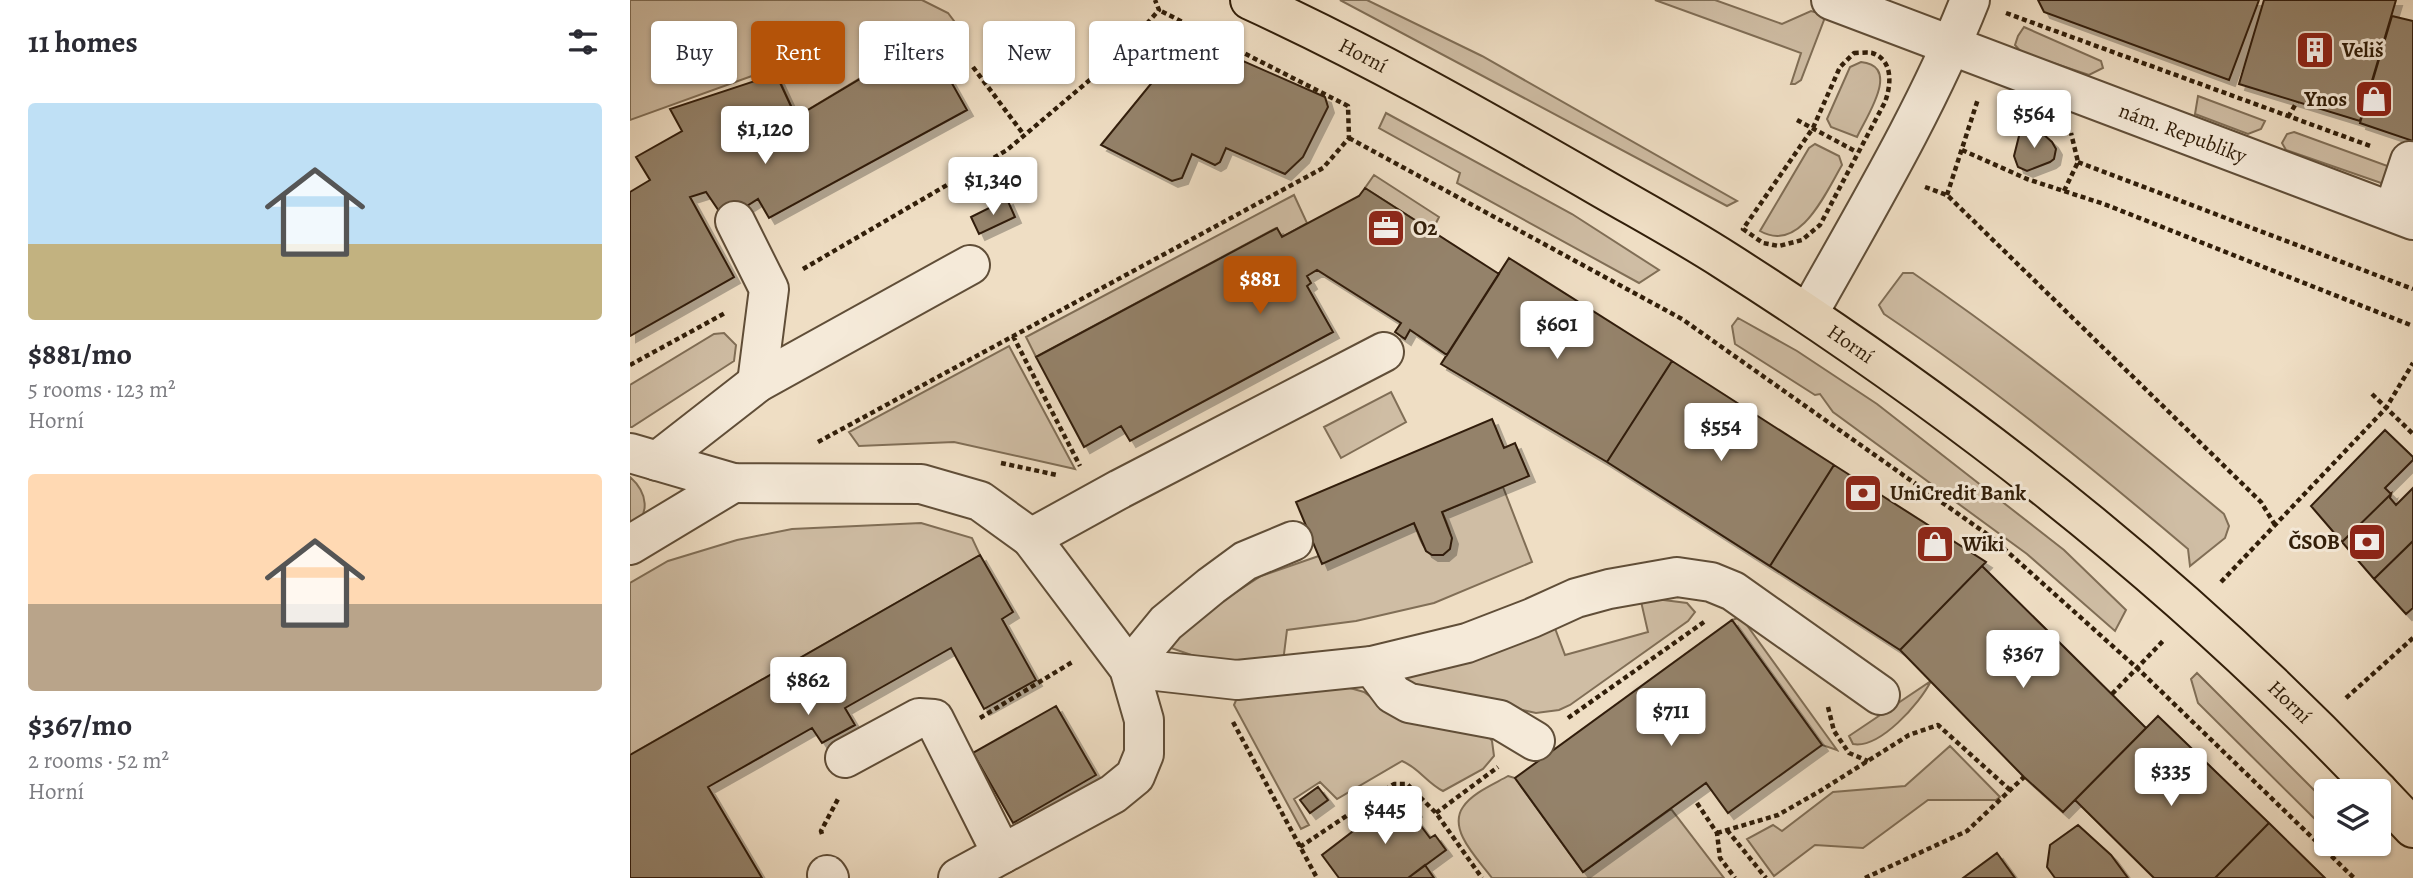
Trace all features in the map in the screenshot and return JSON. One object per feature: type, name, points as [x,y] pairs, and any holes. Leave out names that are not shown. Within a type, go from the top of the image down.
[{"type":"main road","name":"Horní","points":[[1250,0],[1447,98],[1722,258],[1808,314],[2043,485],[2194,610],[2316,725],[2367,779]]},
{"type":"main road","name":"Horní","points":[[2391,805],[2413,828]]},
{"type":"street","name":"nám. Republiky","points":[[1842,4],[2403,216]]},
{"type":"street","points":[[1808,314],[1889,169],[1952,46],[1982,5]]},
{"type":"street","points":[[2403,216],[2410,161]]},
{"type":"street","points":[[736,221],[769,289],[757,383]]},
{"type":"street","points":[[644,457],[757,383],[970,265]]},
{"type":"street","points":[[1031,538],[1384,352]]},
{"type":"street","points":[[644,457],[733,483],[921,484],[980,501],[1031,538],[1129,668],[1144,720],[1144,754],[1135,776],[1113,794],[958,878]]},
{"type":"street","points":[[630,545],[733,483]]},
{"type":"street","points":[[1129,668],[1166,623],[1211,586],[1244,561],[1293,541]]},
{"type":"street","points":[[1129,668],[1237,680],[1372,666],[1467,643],[1576,598],[1677,577],[1711,582],[1733,591],[1880,695]]},
{"type":"street","points":[[1372,666],[1393,694],[1409,703],[1500,720],[1535,741]]},
{"type":"street","points":[[845,758],[919,718],[934,719],[1002,854]]},
{"type":"path","points":[[810,446],[1323,168],[1349,138],[1348,106],[1159,10],[1155,0]]},
{"type":"path","points":[[1982,5],[2410,161]]},
{"type":"path","points":[[630,365],[769,289],[1007,150],[1118,56],[1159,10]]},
{"type":"path","points":[[1797,120],[1813,128],[1859,154],[1821,225],[1802,240],[1789,245],[1763,243],[1743,229],[1813,128],[1840,67],[1854,53],[1871,53],[1885,62]]},
{"type":"path","points":[[973,67],[1024,135]]},
{"type":"path","points":[[1982,88],[1947,195],[2261,502],[2275,525]]},
{"type":"path","points":[[2288,117],[2297,102]]},
{"type":"path","points":[[1349,138],[1682,319],[1990,537],[2137,668],[2354,878]]},
{"type":"path","points":[[1962,150],[2027,179],[2104,204],[2413,326]]},
{"type":"path","points":[[2064,191],[2078,162],[2413,289]]},
{"type":"path","points":[[1013,336],[1071,448]]},
{"type":"path","points":[[2194,610],[2386,408],[2413,363]]},
{"type":"path","points":[[2372,394],[2413,434]]},
{"type":"path","points":[[1436,813],[1705,622],[1733,591]]},
{"type":"path","points":[[2316,725],[2413,638]]},
{"type":"path","points":[[944,739],[1085,654]]},
{"type":"path","points":[[2112,694],[2137,668]]},
{"type":"path","points":[[1230,717],[1317,878]]},
{"type":"path","points":[[1717,833],[1778,815],[1909,735],[1938,725],[2010,790]]},
{"type":"path","points":[[827,865],[821,831],[849,778],[845,758]]},
{"type":"path","points":[[1865,878],[1968,831],[2024,777]]},
{"type":"path","points":[[1300,847],[1394,784],[1407,784],[1436,813],[1482,878]]},
{"type":"path","points":[[1697,803],[1717,833],[1720,858],[1735,878]]},
{"type":"path","points":[[1727,830],[1766,878]]},
{"type":"shaded area","points":[[630,0],[922,0],[948,13],[954,21],[859,21],[859,79],[796,117],[781,84],[845,84],[845,21],[751,21],[751,76],[737,81],[737,21],[651,21],[651,84],[730,84],[630,120]]},
{"type":"shaded area","points":[[1340,0],[1367,0],[1482,56],[1737,201],[1727,206]]},
{"type":"shaded area","points":[[1655,0],[1715,0],[1782,24],[1811,11],[1822,14],[1824,20],[1801,80],[1791,84],[1801,53]]},
{"type":"shaded area","points":[[2024,27],[2101,61],[2103,68],[2089,75],[2021,52],[2015,45]]},
{"type":"shaded area","points":[[1861,62],[1873,66],[1879,73],[1880,82],[1873,106],[1857,137],[1831,127],[1827,119],[1850,67]]},
{"type":"shaded area","points":[[2198,96],[2265,121],[2261,129],[2248,134],[2195,114]]},
{"type":"shaded area","points":[[1386,113],[1572,214],[1659,270],[1639,283],[1457,183],[1460,173],[1379,128]]},
{"type":"shaded area","points":[[2294,132],[2393,168],[2384,184],[2286,150],[2282,143],[2287,134]]},
{"type":"shaded area","points":[[1815,144],[1839,156],[1842,165],[1820,204],[1799,227],[1787,234],[1774,236],[1760,231],[1809,148]]},
{"type":"shaded area","points":[[1374,175],[1439,217],[1432,231],[1365,188]]},
{"type":"shaded area","points":[[1294,195],[1307,223],[1282,237],[1276,228],[1036,357],[1026,337]]},
{"type":"shaded area","points":[[1903,273],[1913,273],[1994,330],[2186,482],[2224,514],[2229,526],[2225,538],[2190,566],[2188,549],[2114,487],[2001,398],[1884,314],[1879,305]]},
{"type":"shaded area","points":[[1738,318],[1797,351],[1877,404],[2064,550],[2126,610],[2115,631],[2027,554],[1833,412],[1820,394],[1815,395],[1735,344],[1732,326]]},
{"type":"shaded area","points":[[724,333],[736,345],[734,361],[630,427],[630,385],[714,334]]},
{"type":"shaded area","points":[[1009,346],[1075,469],[954,442],[859,446],[849,432]]},
{"type":"shaded area","points":[[1391,392],[1406,422],[1341,458],[1324,427]]},
{"type":"shaded area","points":[[630,477],[640,489],[645,503],[642,517],[630,529]]},
{"type":"shaded area","points":[[1503,487],[1532,562],[1434,603],[1356,621],[1287,630],[1283,662],[1206,660],[1171,648],[1169,642],[1202,614],[1261,576],[1414,523],[1426,549],[1443,555],[1451,539],[1442,512]]},
{"type":"shaded area","points":[[921,523],[972,538],[980,555],[630,755],[630,583],[668,561],[737,540],[792,529]]},
{"type":"shaded area","points":[[1640,597],[1687,603],[1695,612],[1688,621],[1570,705],[1559,710],[1536,713],[1408,685],[1405,675],[1553,623],[1565,655],[1648,632]]},
{"type":"shaded area","points":[[1741,617],[1837,750],[1822,745],[1732,620]]},
{"type":"shaded area","points":[[2197,673],[2314,790],[2314,818],[2198,703],[2191,679]]},
{"type":"shaded area","points":[[1931,681],[1909,712],[1887,732],[1864,744],[1853,744],[1849,736]]},
{"type":"shaded area","points":[[1343,686],[1364,692],[1386,708],[1482,728],[1492,741],[1494,756],[1483,769],[1443,791],[1402,761],[1337,799],[1320,782],[1294,799],[1309,825],[1301,829],[1234,705],[1237,698],[1246,691],[1283,695]]},
{"type":"shaded area","points":[[1950,746],[2000,797],[1996,800],[1928,800],[1863,848],[1815,845],[1774,876],[1747,839],[1773,825],[1782,831],[1833,792],[1905,786]]},
{"type":"shaded area","points":[[1508,776],[1515,778],[1583,872],[1671,809],[1724,878],[1492,878],[1462,835],[1459,816],[1472,797]]},
{"type":"building","points":[[2038,0],[2259,0],[2229,80],[2044,12]]},
{"type":"building","name":"Veliš","points":[[2264,0],[2396,0],[2360,121],[2239,84]]},
{"type":"building","points":[[2392,16],[2413,21],[2413,141],[2360,123]]},
{"type":"building","points":[[1244,61],[1325,97],[1328,107],[1303,157],[1285,174],[1226,148],[1220,162],[1215,165],[1192,154],[1182,178],[1172,181],[1101,145],[1151,84],[1244,84]]},
{"type":"building","points":[[859,79],[859,84],[952,84],[967,110],[769,218],[758,199],[725,220],[706,192],[690,197],[734,277],[630,336],[630,192],[650,180],[636,157],[682,131],[670,109],[751,82],[781,84],[796,117]]},
{"type":"building","points":[[2025,128],[2033,128],[2042,133],[2056,149],[2054,159],[2027,171],[2018,167],[2014,156],[2019,136]]},
{"type":"building","points":[[1365,188],[1499,274],[1447,355],[1410,330],[1405,339],[1395,332],[1401,323],[1317,270],[1307,276],[1311,283],[1307,286],[1333,332],[1130,441],[1121,426],[1084,447],[1036,357],[1277,228],[1282,237],[1359,196]]},
{"type":"building","points":[[1007,199],[1015,217],[979,234],[971,217]]},
{"type":"building","points":[[1509,258],[1672,361],[1607,462],[1441,364]]},
{"type":"building","points":[[1672,361],[1834,465],[1770,566],[1607,462]]},
{"type":"building","points":[[1492,419],[1504,448],[1515,443],[1529,476],[1442,512],[1452,538],[1450,549],[1443,555],[1432,555],[1426,551],[1414,523],[1322,564],[1296,502]]},
{"type":"building","points":[[2385,430],[2413,460],[2385,488],[2391,494],[2342,542],[2311,506]]},
{"type":"building","points":[[1834,465],[1986,562],[1900,650],[1770,566]]},
{"type":"building","points":[[2413,488],[2413,541],[2374,579],[2342,542],[2391,494],[2390,498],[2396,505]]},
{"type":"building","points":[[2413,541],[2413,608],[2406,614],[2374,579]]},
{"type":"building","points":[[980,555],[1013,612],[1002,619],[1036,680],[984,709],[951,648],[845,708],[855,725],[822,743],[812,728],[708,787],[762,878],[630,878],[630,755]]},
{"type":"building","points":[[1982,566],[2146,728],[2063,812],[2024,777],[1900,650]]},
{"type":"building","points":[[1732,620],[1822,745],[1728,813],[1706,783],[1583,872],[1515,778]]},
{"type":"building","points":[[1056,706],[1096,775],[1013,823],[973,753]]},
{"type":"building","points":[[2158,716],[2269,823],[2215,878],[2154,878],[2075,800]]},
{"type":"building","points":[[1318,787],[1328,800],[1310,813],[1300,800]]},
{"type":"building","points":[[1399,796],[1406,805],[1410,802],[1416,811],[1412,814],[1430,838],[1435,835],[1446,850],[1408,878],[1339,878],[1322,855]]},
{"type":"building","points":[[2269,823],[2325,878],[2215,878]]},
{"type":"building","points":[[2078,825],[2111,855],[2128,878],[2055,878],[2047,867],[2050,845]]},
{"type":"building","points":[[1997,853],[2015,878],[1963,878]]},
{"type":"building","points":[[1425,865],[1434,878],[1408,878]]},
{"type":"place","name":"Veliš","points":[[2315,50]]},
{"type":"place","name":"Ynos","points":[[2374,99]]},
{"type":"place","name":"O2","points":[[1386,228]]},
{"type":"place","name":"UniCredit Bank","points":[[1863,493]]},
{"type":"place","name":"ČSOB","points":[[2367,542]]},
{"type":"place","name":"Wiki","points":[[1935,544]]}]
